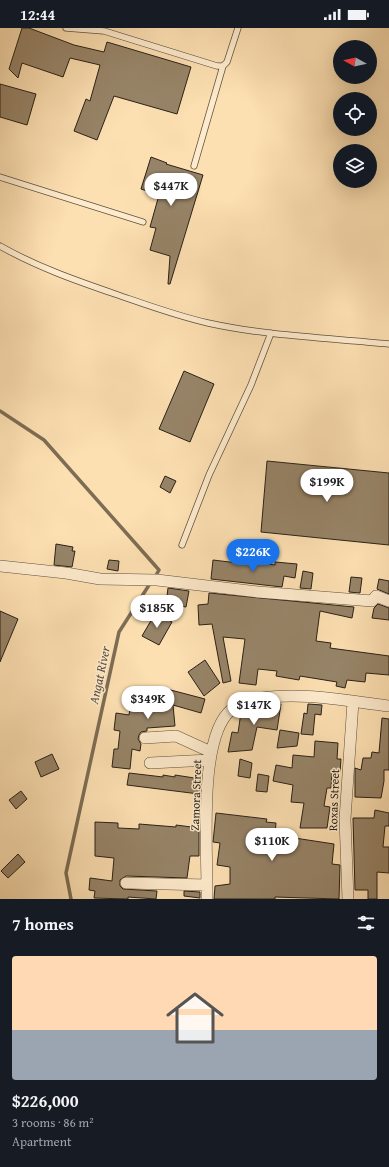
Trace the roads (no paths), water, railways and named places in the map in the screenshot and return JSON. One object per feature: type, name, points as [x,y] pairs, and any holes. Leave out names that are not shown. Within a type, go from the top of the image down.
[{"type":"street","points":[[0,566],[66,573],[100,579],[157,580],[311,597],[372,601],[376,596],[389,601]]},
{"type":"street","name":"Zamora Street","points":[[207,899],[207,787],[210,756],[219,728],[225,717],[231,709],[256,699],[299,696],[353,702]]},
{"type":"street","points":[[353,702],[389,706]]},
{"type":"street","name":"Roxas Street","points":[[348,899],[345,819],[353,702]]},
{"type":"street","points":[[145,738],[176,736],[210,756]]},
{"type":"street","points":[[150,762],[210,756]]},
{"type":"street","points":[[126,883],[207,885]]},
{"type":"lane","points":[[66,28],[104,31],[217,66],[223,66]]},
{"type":"lane","points":[[194,166],[223,66],[227,62],[238,28]]},
{"type":"lane","points":[[0,177],[143,222]]},
{"type":"lane","points":[[0,246],[42,267],[158,309],[208,323],[271,332],[389,344]]},
{"type":"lane","points":[[182,545],[209,475],[251,385],[271,332]]},
{"type":"waterway","name":"Angat River","points":[[0,411],[44,440],[159,570],[155,577]]},
{"type":"waterway","name":"Angat River","points":[[71,899],[66,873],[119,632],[151,582]]}]
